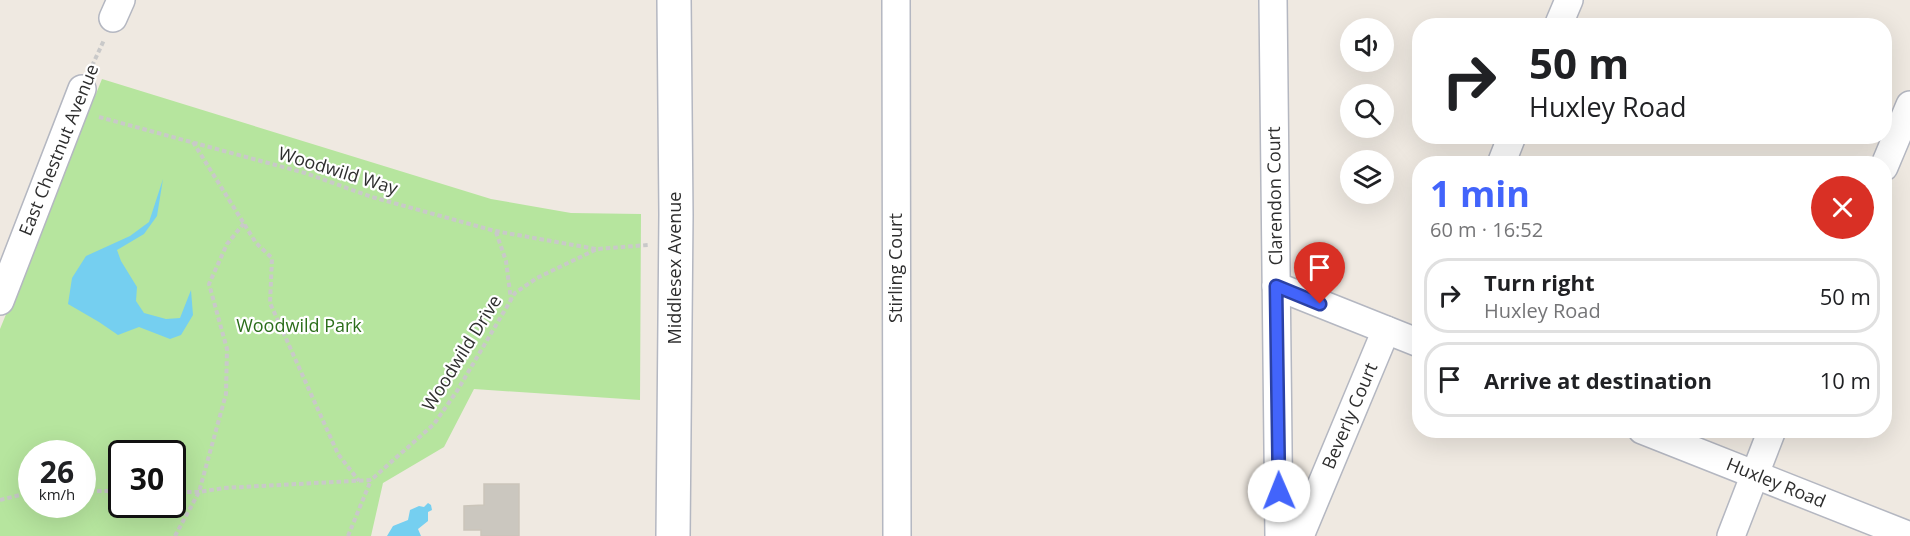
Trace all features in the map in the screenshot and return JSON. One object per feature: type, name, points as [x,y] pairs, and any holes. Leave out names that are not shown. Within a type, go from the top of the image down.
[{"type":"main road","name":"Middlesex Avenue","points":[[673,536],[676,243],[674,0]]},
{"type":"street","name":"Stirling Court","points":[[896,0],[897,536]]},
{"type":"street","name":"Clarendon Court","points":[[1273,0],[1279,536]]},
{"type":"street","points":[[1561,18],[1569,0]]},
{"type":"street","name":"East Chestnut Avenue","points":[[0,301],[78,100]]},
{"type":"street","points":[[1889,156],[1910,105]]},
{"type":"street","points":[[1276,286],[1412,340]]},
{"type":"street","name":"Beverly Court","points":[[1300,536],[1386,330]]},
{"type":"street","name":"Huxley Road","points":[[1662,438],[1910,536]]},
{"type":"street","points":[[1731,536],[1769,438]]},
{"type":"path","name":"East Chestnut Avenue","points":[[78,100],[117,9]]},
{"type":"path","name":"Woodwild Way","points":[[78,100],[192,142],[305,172],[372,196],[495,231],[597,249]]},
{"type":"path","points":[[192,142],[245,222],[256,243],[272,258],[270,303],[338,454],[360,481]]},
{"type":"path","points":[[175,536],[199,492],[226,394],[227,349],[209,284],[227,244],[245,222]]},
{"type":"path","points":[[495,231],[506,261],[511,300]]},
{"type":"path","name":"Woodwild Drive","points":[[371,480],[434,424],[457,391],[515,293],[537,278],[597,249],[676,243]]},
{"type":"path","points":[[186,492],[371,480],[348,536]]},
{"type":"path","points":[[0,500],[18,496]]},
{"type":"green space","name":"Woodwild Park","points":[[102,79],[491,199],[571,213],[641,214],[640,400],[474,389],[444,447],[383,483],[371,536],[0,536],[0,329]]},
{"type":"water","points":[[163,179],[157,216],[144,234],[117,250],[137,287],[136,301],[144,313],[166,319],[180,318],[191,290],[193,315],[181,335],[170,339],[139,327],[118,335],[68,304],[72,278],[86,256],[130,236],[149,222]]},
{"type":"water","points":[[428,503],[432,510],[428,512],[428,521],[418,529],[421,536],[387,536],[393,526],[408,520],[410,510],[419,506],[424,507]]},
{"type":"building","points":[[484,484],[519,484],[519,536],[481,536],[481,530],[464,530],[464,506],[484,505]]},
{"type":"route","points":[[1279,491],[1276,286],[1320,304]]}]
